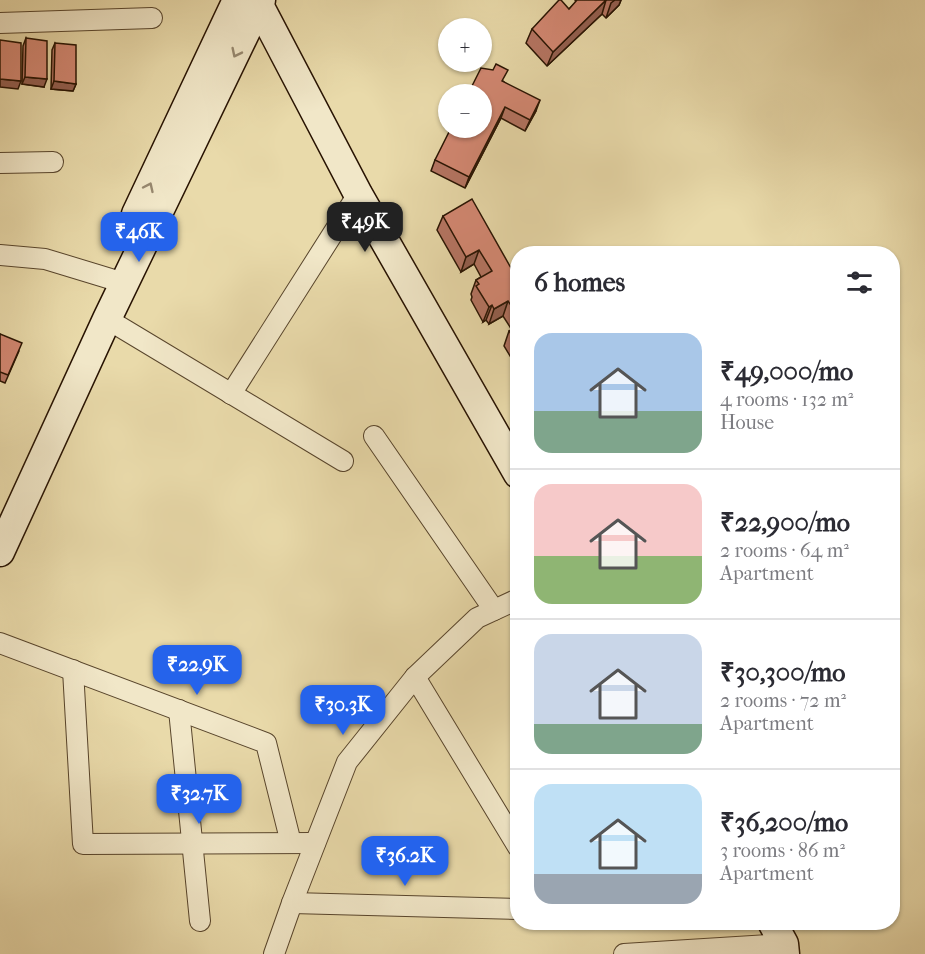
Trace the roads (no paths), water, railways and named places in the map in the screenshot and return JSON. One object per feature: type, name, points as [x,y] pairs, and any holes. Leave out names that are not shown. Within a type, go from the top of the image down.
[{"type":"street","points":[[252,2],[358,194],[510,460]]},
{"type":"street","points":[[0,507],[252,2]]},
{"type":"street","points":[[0,24],[152,18]]},
{"type":"street","points":[[0,163],[53,162]]},
{"type":"street","points":[[231,394],[358,194]]},
{"type":"street","points":[[0,255],[45,259],[115,280]]},
{"type":"street","points":[[1,549],[107,319],[115,280]]},
{"type":"street","points":[[107,319],[343,461]]},
{"type":"street","points":[[374,436],[494,610]]},
{"type":"street","points":[[274,954],[347,762],[415,677],[477,618],[510,603]]},
{"type":"street","points":[[0,643],[266,743],[291,843]]},
{"type":"street","points":[[73,670],[83,844],[315,843]]},
{"type":"street","points":[[415,677],[510,834]]},
{"type":"street","points":[[179,710],[200,921]]},
{"type":"street","points":[[292,903],[510,909]]},
{"type":"street","points":[[624,954],[780,940]]}]
